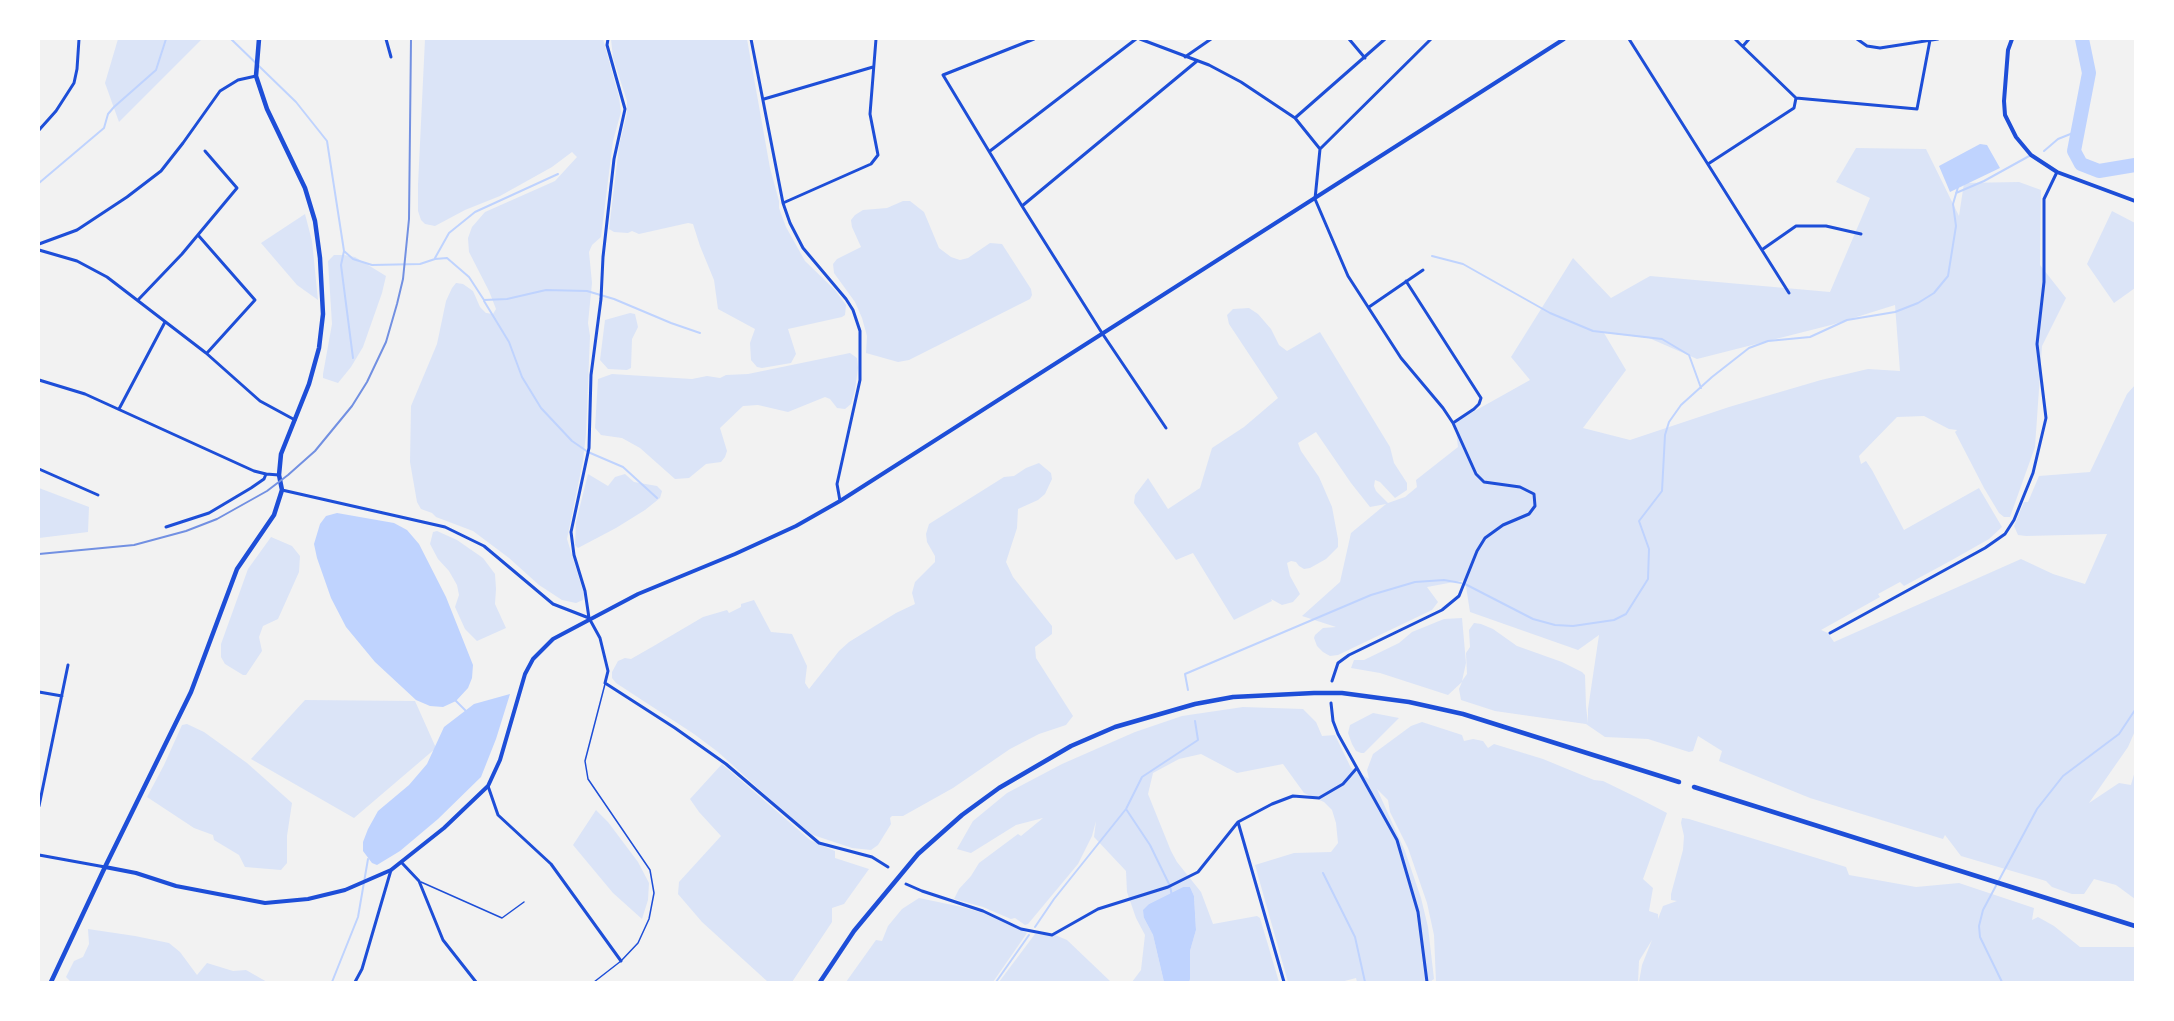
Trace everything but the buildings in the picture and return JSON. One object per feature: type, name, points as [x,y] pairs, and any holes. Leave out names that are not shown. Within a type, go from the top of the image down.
[{"type":"main road","points":[[51,982],[191,692],[237,569],[274,515],[282,490],[279,475],[282,454],[315,366],[323,332],[320,258],[311,204],[267,109],[256,76],[259,39]]},
{"type":"main road","points":[[820,982],[854,931],[918,854],[962,814],[999,788],[1071,746],[1115,727],[1195,704],[1233,697],[1314,693],[1342,693],[1409,702],[1463,714],[1679,782]]},
{"type":"main road","points":[[1694,787],[2135,926]]},
{"type":"street","points":[[39,130],[56,111],[74,83],[80,39]]},
{"type":"street","points":[[386,39],[391,57]]},
{"type":"street","points":[[608,39],[625,109],[614,159],[603,257],[602,298],[591,375],[589,448],[571,532],[574,555],[585,591],[590,618],[600,638],[608,671],[605,683],[675,728],[726,765],[819,843],[872,856],[888,867]]},
{"type":"street","points":[[751,39],[783,203],[789,223],[803,248],[846,298],[860,331],[862,346],[860,380],[837,484],[840,501]]},
{"type":"street","points":[[783,203],[871,164],[878,155],[870,114],[876,39]]},
{"type":"street","points":[[1034,39],[943,75],[1102,333],[1167,428]]},
{"type":"street","points":[[990,151],[1138,39],[1209,65],[1241,82],[1295,118],[1320,148]]},
{"type":"street","points":[[1185,57],[1211,39]]},
{"type":"street","points":[[1349,39],[1365,57]]},
{"type":"street","points":[[1295,118],[1385,39]]},
{"type":"street","points":[[1332,681],[1338,663],[1349,655],[1442,610],[1459,596],[1477,550],[1485,538],[1503,525],[1529,514],[1535,506],[1534,494],[1520,487],[1484,482],[1476,474],[1453,423],[1401,358],[1348,276],[1315,199],[1320,148],[1342,129],[1431,39]]},
{"type":"street","points":[[39,855],[135,873],[176,886],[265,903],[308,899],[345,890],[391,870],[444,828],[488,786],[500,760],[519,691],[533,658],[553,639],[638,594],[796,526],[840,501],[1564,39]]},
{"type":"street","points":[[1629,39],[1790,293]]},
{"type":"street","points":[[1735,39],[1796,98],[1917,110],[1930,40]]},
{"type":"street","points":[[1743,46],[1749,39]]},
{"type":"street","points":[[1857,39],[1867,46],[1880,48],[1938,39]]},
{"type":"street","points":[[1891,46],[1892,39]]},
{"type":"street","points":[[2010,39],[2004,101],[2005,115],[2016,137],[2031,155],[2057,172],[2135,201]]},
{"type":"street","points":[[1022,206],[1197,61]]},
{"type":"street","points":[[764,99],[873,67]]},
{"type":"street","points":[[39,244],[77,230],[161,171],[220,91],[238,80],[256,76]]},
{"type":"street","points":[[1708,164],[1794,108],[1796,98]]},
{"type":"street","points":[[138,300],[198,235],[237,188],[205,151]]},
{"type":"street","points":[[1830,633],[1985,548],[2005,534],[2014,520],[2032,472],[2046,418],[2037,344],[2044,282],[2043,199],[2057,172]]},
{"type":"street","points":[[1762,250],[1796,226],[1826,226],[1861,234]]},
{"type":"street","points":[[198,235],[255,300],[206,353]]},
{"type":"street","points":[[39,250],[77,261],[107,277],[206,353],[260,401],[295,420]]},
{"type":"street","points":[[1369,307],[1423,270]]},
{"type":"street","points":[[1406,281],[1481,398],[1474,409],[1453,423]]},
{"type":"street","points":[[119,409],[165,322]]},
{"type":"street","points":[[39,380],[85,394],[266,474],[279,475]]},
{"type":"street","points":[[39,469],[98,495]]},
{"type":"street","points":[[166,527],[209,513],[251,488],[264,479],[266,474]]},
{"type":"street","points":[[282,490],[445,526],[484,546],[553,604],[590,618]]},
{"type":"street","points":[[39,806],[68,665]]},
{"type":"street","points":[[39,692],[62,696]]},
{"type":"street","points":[[1331,703],[1333,721],[1356,769],[1397,840],[1418,912],[1428,982]]},
{"type":"street","points":[[906,884],[983,911],[1021,929],[1052,935],[1098,909],[1168,887],[1198,872],[1238,822],[1293,796],[1319,798],[1343,784],[1356,769]]},
{"type":"street","points":[[488,786],[498,815],[551,864],[621,961]]},
{"type":"street","points":[[1238,822],[1284,982]]},
{"type":"street","points":[[402,863],[419,881],[443,940],[476,982]]},
{"type":"street","points":[[355,982],[362,969],[391,870]]},
{"type":"lane","points":[[594,982],[621,961],[638,943],[649,919],[654,893],[650,870],[588,778],[585,761],[605,683]]},
{"type":"lane","points":[[419,881],[502,918],[524,902]]},
{"type":"shaded area","points":[[118,39],[202,39],[119,122],[105,83]]},
{"type":"shaded area","points":[[425,39],[603,39],[619,97],[621,112],[613,141],[601,237],[592,245],[589,252],[592,283],[588,323],[590,336],[586,434],[583,461],[567,539],[584,594],[583,600],[576,603],[562,600],[539,585],[509,558],[473,531],[436,517],[421,509],[417,502],[410,462],[411,406],[437,344],[446,301],[456,283],[463,284],[473,291],[480,307],[486,313],[493,314],[496,309],[469,252],[468,238],[472,227],[485,212],[555,181],[577,157],[572,152],[552,167],[500,196],[465,210],[435,226],[425,224],[418,211],[418,185]]},
{"type":"shaded area","points":[[611,39],[747,39],[770,168],[786,227],[805,261],[835,290],[846,305],[845,315],[842,317],[788,329],[796,354],[791,363],[762,368],[757,367],[751,360],[750,343],[755,329],[718,309],[714,280],[693,224],[688,223],[639,234],[632,231],[614,232],[609,229],[619,146],[627,113],[627,101],[613,58]]},
{"type":"shaded area","points":[[1856,148],[1926,149],[1959,216],[1964,183],[2019,182],[2041,190],[2040,265],[2066,298],[2042,346],[2035,447],[2010,517],[2004,517],[1999,513],[1955,432],[1957,430],[1949,429],[1924,416],[1897,417],[1859,456],[1861,464],[1866,461],[1872,470],[1904,530],[1979,488],[2002,527],[1989,539],[1904,586],[1900,582],[1878,594],[1880,597],[1821,630],[1828,633],[1834,642],[2021,559],[2053,574],[2085,584],[2107,534],[2026,536],[2018,535],[2014,526],[2039,476],[2090,472],[2127,394],[2135,385],[2135,731],[2128,747],[2089,803],[2119,783],[2131,785],[2135,771],[2135,899],[2116,885],[2094,879],[2084,894],[2072,894],[2052,887],[2046,881],[1961,856],[1945,835],[1943,839],[1810,798],[1719,761],[1722,751],[1698,736],[1693,751],[1689,752],[1648,739],[1605,737],[1586,724],[1495,711],[1461,700],[1459,689],[1462,682],[1448,695],[1380,673],[1351,668],[1354,660],[1364,660],[1399,643],[1412,632],[1444,619],[1462,618],[1466,663],[1462,681],[1467,674],[1466,653],[1470,647],[1469,630],[1474,623],[1481,624],[1493,629],[1517,646],[1562,662],[1582,672],[1585,675],[1588,723],[1599,635],[1578,650],[1470,612],[1465,580],[1427,587],[1438,602],[1432,610],[1338,655],[1330,656],[1323,652],[1317,646],[1315,635],[1323,628],[1336,627],[1302,616],[1340,582],[1351,533],[1386,504],[1370,507],[1316,432],[1298,443],[1319,477],[1332,507],[1338,547],[1326,559],[1310,568],[1304,569],[1296,562],[1287,563],[1290,576],[1300,594],[1293,602],[1282,605],[1271,599],[1272,601],[1234,620],[1193,553],[1176,560],[1134,503],[1135,495],[1148,478],[1168,509],[1200,488],[1212,448],[1244,427],[1278,398],[1229,324],[1227,315],[1233,309],[1249,308],[1258,314],[1271,329],[1279,345],[1287,351],[1320,332],[1390,447],[1394,463],[1407,483],[1407,490],[1395,498],[1380,482],[1375,480],[1376,491],[1388,503],[1405,497],[1417,487],[1416,480],[1458,447],[1455,422],[1530,380],[1511,357],[1573,258],[1611,298],[1650,276],[1830,292],[1870,198],[1836,182]],"holes":[[[1895,305],[1900,371],[1868,369],[1821,380],[1729,407],[1630,440],[1583,428],[1626,370],[1604,333],[1649,338],[1697,359],[1831,325]]]},
{"type":"shaded area","points":[[903,201],[910,201],[924,212],[939,248],[951,257],[960,260],[968,258],[990,243],[1002,244],[1031,289],[1032,295],[1030,299],[909,360],[898,362],[866,353],[867,336],[862,318],[855,302],[834,273],[833,264],[837,259],[861,247],[852,227],[851,220],[855,215],[863,210],[887,208]]},
{"type":"shaded area","points":[[2112,211],[2135,223],[2135,288],[2114,303],[2087,264]]},
{"type":"shaded area","points":[[305,214],[312,241],[318,300],[297,285],[261,243]]},
{"type":"shaded area","points":[[334,255],[355,257],[386,276],[363,347],[338,383],[323,378],[332,324],[328,261]]},
{"type":"shaded area","points":[[630,313],[635,314],[638,327],[632,339],[631,368],[627,370],[608,369],[600,360],[605,320]]},
{"type":"shaded area","points":[[850,353],[857,358],[858,368],[851,404],[845,409],[837,408],[830,399],[825,397],[788,412],[758,405],[743,406],[720,428],[727,451],[725,457],[721,462],[706,464],[689,478],[675,479],[640,448],[622,438],[601,435],[595,428],[598,379],[612,374],[692,379],[707,376],[720,378],[726,375],[748,374]]},
{"type":"shaded area","points":[[1039,463],[1051,473],[1052,479],[1045,494],[1038,500],[1018,509],[1017,528],[1006,562],[1013,577],[1052,626],[1052,634],[1035,647],[1036,658],[1073,716],[1066,725],[1039,734],[1010,749],[953,788],[903,816],[892,816],[891,824],[878,845],[871,850],[852,848],[813,835],[718,752],[616,683],[612,678],[612,672],[618,661],[625,658],[631,659],[703,617],[727,610],[729,613],[741,607],[741,604],[754,600],[771,632],[792,634],[807,666],[805,683],[809,689],[849,642],[915,604],[912,593],[915,582],[935,562],[935,556],[927,542],[926,534],[929,524],[1004,477],[1014,476]]},
{"type":"shaded area","points":[[588,474],[608,486],[615,477],[625,474],[634,482],[657,486],[662,491],[660,498],[645,510],[578,548],[575,545],[576,522]]},
{"type":"shaded area","points":[[39,488],[89,507],[88,532],[39,538]]},
{"type":"shaded area","points":[[437,531],[457,540],[483,558],[495,574],[495,604],[506,628],[477,641],[465,629],[455,607],[459,595],[457,585],[430,544],[433,532]]},
{"type":"shaded area","points":[[271,537],[292,546],[300,556],[299,572],[278,619],[263,626],[259,637],[262,651],[246,675],[243,675],[225,664],[221,657],[221,644],[248,569]]},
{"type":"shaded area","points":[[305,700],[415,701],[436,748],[354,818],[251,759]]},
{"type":"shaded area","points":[[1243,707],[1303,709],[1316,722],[1322,736],[1335,735],[1351,768],[1369,779],[1367,770],[1373,754],[1411,726],[1422,722],[1462,735],[1464,741],[1473,739],[1483,741],[1488,748],[1494,744],[1543,759],[1594,780],[1603,781],[1640,799],[1667,813],[1643,879],[1653,888],[1649,911],[1658,914],[1658,919],[1663,906],[1677,901],[1671,900],[1671,894],[1683,850],[1682,818],[1846,867],[1849,875],[1916,887],[1959,883],[2034,908],[2032,920],[2038,917],[2054,926],[2080,947],[2135,947],[2135,982],[1639,982],[1642,965],[1652,940],[1639,961],[1638,982],[1436,982],[1434,935],[1427,903],[1408,848],[1390,812],[1388,800],[1377,789],[1405,851],[1421,898],[1428,927],[1434,979],[1430,982],[1357,982],[1356,978],[1341,982],[1288,982],[1255,865],[1294,853],[1331,852],[1338,843],[1332,810],[1324,802],[1304,793],[1283,764],[1237,773],[1201,754],[1179,759],[1153,773],[1148,794],[1171,851],[1201,892],[1213,924],[1257,916],[1260,918],[1279,982],[1189,982],[1190,951],[1196,930],[1194,896],[1190,887],[1183,887],[1149,904],[1144,918],[1153,935],[1164,982],[1132,982],[1141,970],[1145,935],[1127,892],[1126,871],[1094,837],[1096,821],[1092,836],[1078,864],[1028,924],[1025,925],[1015,918],[1011,919],[983,907],[954,899],[979,863],[1018,834],[1021,836],[1043,818],[1016,825],[971,853],[957,849],[973,821],[1007,793],[1062,764],[1135,732],[1182,716]]},
{"type":"shaded area","points":[[1373,713],[1399,718],[1364,753],[1361,753],[1356,751],[1352,744],[1348,733],[1350,725]]},
{"type":"shaded area","points":[[187,724],[204,732],[247,763],[292,803],[287,836],[287,863],[281,870],[245,867],[239,855],[214,840],[213,835],[194,828],[147,797],[182,725]]},
{"type":"shaded area","points":[[722,764],[810,840],[835,851],[835,858],[869,869],[844,904],[832,908],[832,922],[792,982],[768,982],[702,922],[678,894],[679,882],[721,836],[690,799]]},
{"type":"shaded area","points":[[596,810],[638,862],[649,883],[648,900],[642,919],[613,893],[573,845]]},
{"type":"shaded area","points":[[919,898],[983,913],[1027,933],[993,982],[846,982],[876,940],[882,941],[888,926],[902,909]]},
{"type":"shaded area","points":[[88,929],[169,943],[180,952],[197,975],[207,963],[233,971],[246,970],[267,982],[71,982],[66,977],[74,961],[83,957],[89,944]]},
{"type":"shaded area","points":[[1035,934],[1055,935],[1067,940],[1111,982],[999,982]]},
{"type":"water","points":[[1980,144],[1987,145],[2000,168],[1950,192],[1939,166]]},
{"type":"water","points":[[337,513],[394,523],[407,530],[419,544],[446,597],[473,665],[468,688],[456,701],[443,707],[430,706],[416,700],[375,662],[346,627],[331,598],[314,544],[320,524],[326,516]]},
{"type":"water","points":[[510,694],[481,777],[438,819],[400,851],[377,865],[372,863],[363,851],[363,842],[368,829],[378,811],[409,785],[427,764],[444,727],[474,704]]},
{"type":"water","points":[[1183,887],[1190,887],[1194,896],[1196,930],[1190,951],[1190,979],[1189,982],[1164,982],[1153,935],[1144,918],[1143,910],[1149,904]]},
{"type":"waterway","points":[[39,183],[104,128],[108,114],[114,107],[156,70],[166,39]]},
{"type":"waterway","points":[[231,39],[296,102],[327,141],[344,251],[341,265],[353,358]]},
{"type":"waterway","points":[[2082,39],[2089,73],[2074,151],[2081,164],[2099,171],[2135,165]]},
{"type":"waterway","points":[[2044,151],[2058,139],[2078,131]]},
{"type":"waterway","points":[[1956,193],[1984,181],[2031,155]]},
{"type":"waterway","points":[[435,258],[449,233],[475,212],[558,174]]},
{"type":"waterway","points":[[1465,584],[1533,619],[1555,625],[1573,626],[1614,620],[1626,614],[1648,579],[1649,549],[1639,521],[1662,491],[1665,435],[1669,422],[1681,405],[1749,348],[1768,341],[1810,337],[1847,320],[1895,312],[1918,303],[1934,293],[1948,276],[1956,226],[1953,204],[1958,187]]},
{"type":"waterway","points":[[344,251],[353,259],[372,265],[420,264],[447,258],[469,277],[484,300],[507,299],[546,290],[587,291],[614,299],[700,333]]},
{"type":"waterway","points":[[1432,256],[1463,264],[1550,313],[1593,331],[1662,339],[1689,355],[1701,388]]},
{"type":"waterway","points":[[484,301],[509,342],[522,377],[541,408],[572,441],[588,452],[623,467],[657,498]]},
{"type":"waterway","points":[[1188,690],[1185,674],[1371,595],[1415,582],[1444,580],[1461,583]]},
{"type":"waterway","points":[[454,699],[467,712]]},
{"type":"waterway","points":[[2002,982],[1980,937],[1979,926],[1983,910],[2037,809],[2063,776],[2119,734],[2135,710]]},
{"type":"waterway","points":[[1035,927],[1054,899],[1126,809],[1142,777],[1198,740],[1195,721]]},
{"type":"waterway","points":[[1126,809],[1150,845],[1170,886],[1172,896]]},
{"type":"waterway","points":[[332,982],[358,917],[368,859]]},
{"type":"waterway","points":[[1323,873],[1355,937],[1365,982]]},
{"type":"waterway","points":[[996,982],[1029,935]]},
{"type":"railway","points":[[39,554],[134,545],[186,531],[217,519],[267,491],[288,475],[315,451],[352,406],[367,382],[386,342],[403,279],[409,219],[411,39]]}]
